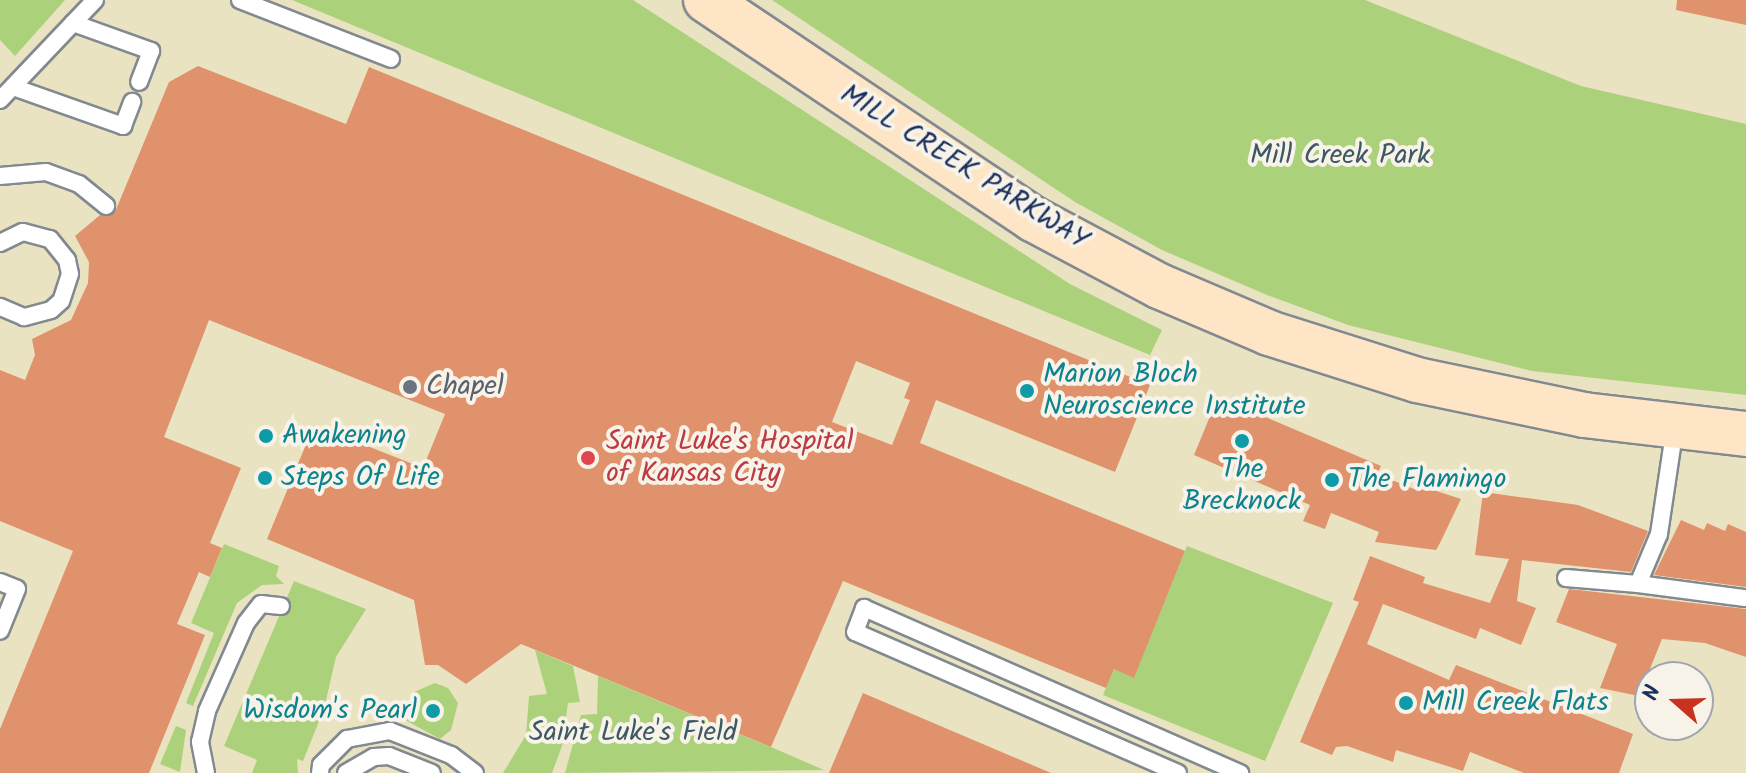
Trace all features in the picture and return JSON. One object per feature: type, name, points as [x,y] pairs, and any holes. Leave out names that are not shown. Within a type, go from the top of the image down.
[{"type":"main road","name":"MILL CREEK PARKWAY","points":[[706,0],[1033,219],[1159,286],[1269,333],[1406,377],[1584,415],[1746,434]]},
{"type":"lane","points":[[0,100],[95,0]]},
{"type":"lane","points":[[240,0],[391,59]]},
{"type":"lane","points":[[73,23],[151,51],[139,82]]},
{"type":"lane","points":[[13,87],[123,126],[132,102]]},
{"type":"lane","points":[[0,176],[46,172],[79,184],[106,206]]},
{"type":"lane","points":[[0,243],[23,232],[50,239],[67,260],[70,274],[68,288],[51,310],[24,317],[4,311]]},
{"type":"lane","points":[[1638,584],[1659,534],[1675,426]]},
{"type":"lane","points":[[1566,578],[1745,598]]},
{"type":"lane","points":[[0,582],[17,589],[0,631]]},
{"type":"lane","points":[[206,773],[200,742],[223,673],[261,604],[281,606]]},
{"type":"lane","points":[[1178,773],[855,632],[864,608],[1240,773]]},
{"type":"lane","points":[[970,682],[980,658]]},
{"type":"lane","points":[[1065,724],[1077,699]]},
{"type":"lane","points":[[1123,749],[1134,724]]},
{"type":"lane","points":[[320,773],[321,765],[347,739],[390,731],[439,749],[475,773]]},
{"type":"lane","points":[[346,773],[374,757],[389,756],[432,773]]},
{"type":"green space","points":[[0,0],[65,0],[15,56],[0,40]]},
{"type":"green space","points":[[292,0],[633,0],[1070,284],[1162,330],[1150,355]]},
{"type":"green space","name":"Mill Creek Park","points":[[772,0],[1365,0],[1581,86],[1746,124],[1746,395],[1532,371],[1348,325],[1267,295],[1162,250],[1075,202]]},
{"type":"green space","points":[[224,544],[279,566],[276,576],[284,584],[262,585],[237,603],[193,706],[186,703],[214,633],[191,623]]},
{"type":"green space","points":[[1187,546],[1333,603],[1265,761],[1103,695],[1114,669],[1134,677]]},
{"type":"green space","points":[[294,581],[366,609],[336,657],[324,709],[303,761],[297,759],[298,773],[252,773],[257,760],[224,746]]},
{"type":"green space","points":[[535,650],[573,666],[580,702],[568,703],[562,746],[552,773],[503,773],[526,735],[529,696],[547,694]]},
{"type":"green space","name":"Saint Luke's Field","points":[[598,676],[824,770],[565,773],[581,715],[597,714]]},
{"type":"green space","points":[[435,683],[448,688],[458,703],[451,730],[440,739],[405,720],[414,692]]},
{"type":"green space","points":[[176,726],[186,730],[180,772],[160,764]]},
{"type":"building","points":[[1677,0],[1746,0],[1746,25],[1676,10]]},
{"type":"building","name":"Saint Luke's Hospital of Kansas City","points":[[198,66],[346,124],[369,67],[1150,385],[1115,472],[936,400],[920,443],[1185,551],[1134,678],[1114,669],[1106,688],[843,581],[771,747],[521,644],[466,684],[438,665],[425,665],[414,600],[267,539],[314,425],[423,468],[445,414],[209,320],[164,437],[241,468],[210,543],[222,548],[210,577],[199,572],[177,624],[205,635],[149,773],[0,773],[0,729],[73,551],[0,521],[0,370],[25,380],[35,355],[32,339],[71,320],[88,283],[89,262],[75,236],[100,215],[115,212],[169,82]],"holes":[[[856,361],[910,383],[904,398],[910,400],[892,445],[832,422]]]},
{"type":"building","points":[[1218,397],[1381,466],[1377,474],[1419,491],[1421,486],[1461,499],[1436,550],[1375,542],[1379,532],[1331,513],[1325,529],[1303,521],[1310,505],[1194,455]]},
{"type":"building","points":[[1483,492],[1578,505],[1648,531],[1631,572],[1522,560],[1517,601],[1536,608],[1521,645],[1480,628],[1476,639],[1383,604],[1367,644],[1449,680],[1456,665],[1633,734],[1619,773],[1524,773],[1470,752],[1463,771],[1396,750],[1393,762],[1347,746],[1336,747],[1332,755],[1300,742],[1359,602],[1353,600],[1370,556],[1425,577],[1423,583],[1490,603],[1509,559],[1475,555]]},
{"type":"building","points":[[1681,520],[1704,530],[1707,523],[1725,531],[1728,524],[1746,532],[1746,587],[1654,575]]},
{"type":"building","points":[[1569,589],[1746,609],[1746,657],[1705,643],[1662,639],[1653,661],[1634,661],[1634,695],[1600,688],[1617,644],[1556,622]]},
{"type":"building","points":[[863,693],[1051,773],[829,773]]},
{"type":"place","name":"Chapel","points":[[410,387]]},
{"type":"place","name":"Marion Bloch Neuroscience Institute","points":[[1027,391]]},
{"type":"place","name":"Awakening","points":[[266,436]]},
{"type":"place","name":"The Brecknock","points":[[1242,441]]},
{"type":"place","name":"Saint Luke's Hospital of Kansas City","points":[[588,458]]},
{"type":"place","name":"Steps Of Life","points":[[265,478]]},
{"type":"place","name":"The Flamingo","points":[[1332,480]]},
{"type":"place","name":"Mill Creek Flats","points":[[1406,703]]},
{"type":"place","name":"Wisdom's Pearl","points":[[433,711]]}]
